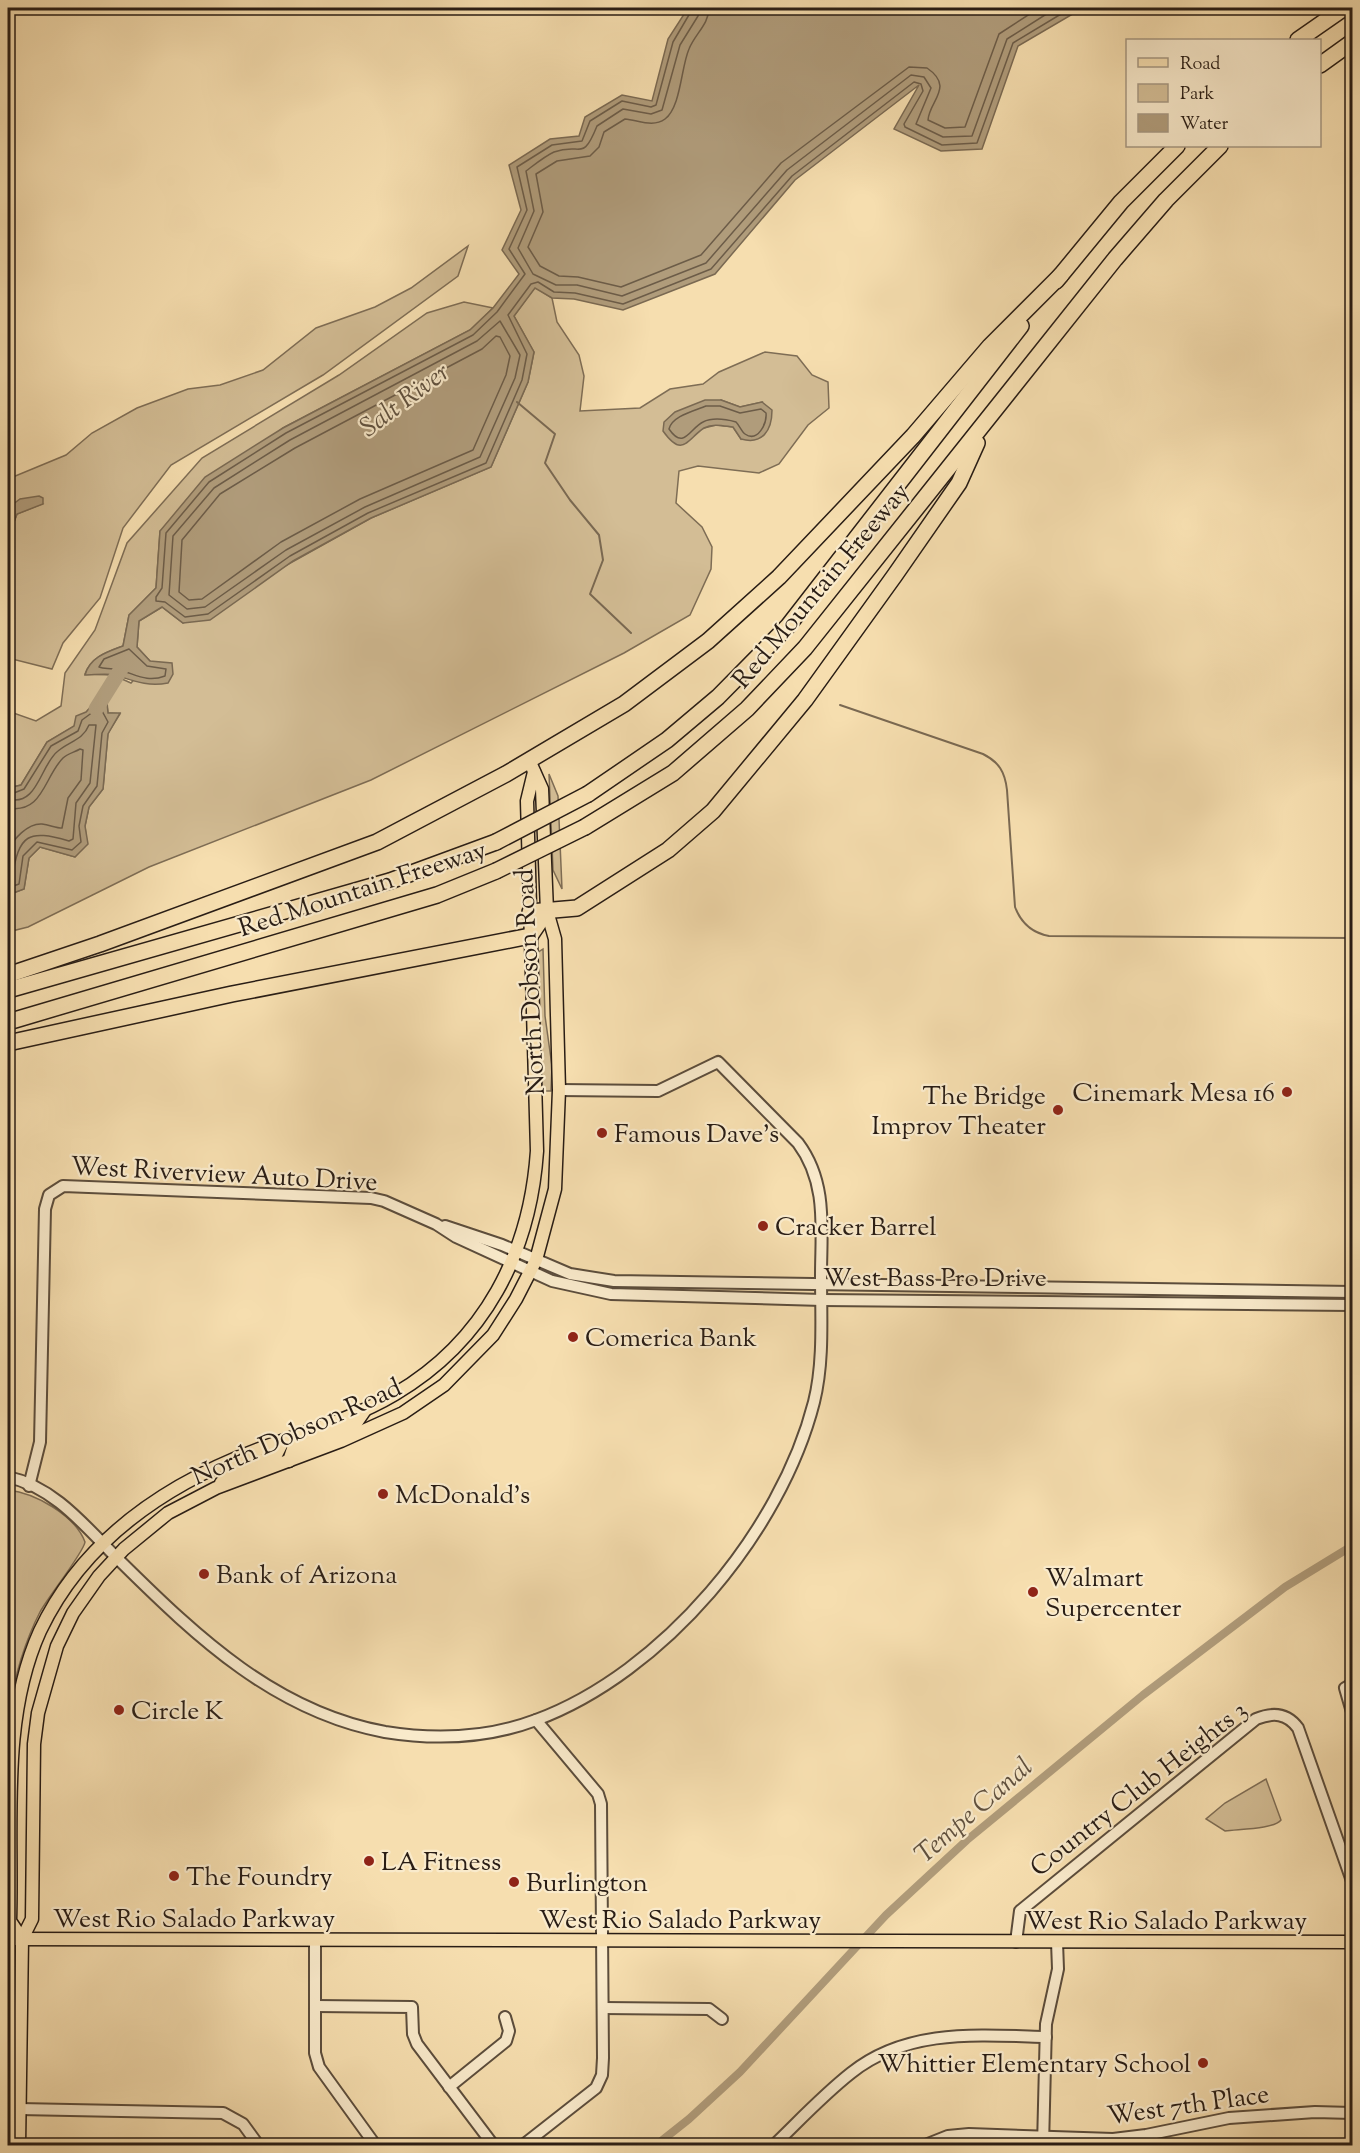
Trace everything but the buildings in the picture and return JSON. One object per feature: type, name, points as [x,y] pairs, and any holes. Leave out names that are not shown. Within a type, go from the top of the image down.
[{"type":"highway","points":[[1299,39],[1344,8]]},
{"type":"highway","points":[[1321,66],[1353,42]]},
{"type":"highway","points":[[1321,67],[1353,51]]},
{"type":"highway","name":"Red Mountain Freeway","points":[[8,990],[390,881],[496,842],[588,794],[667,740],[718,697],[788,626],[1061,275],[1121,202],[1176,147]]},
{"type":"highway","name":"Red Mountain Freeway","points":[[8,1022],[437,895],[496,871],[585,827],[673,773],[747,709],[805,648],[1115,258],[1166,200],[1219,147]]},
{"type":"highway","points":[[8,975],[357,851],[532,766],[624,704],[708,641],[771,584],[899,452],[990,346],[1061,275]]},
{"type":"highway","points":[[530,912],[577,908],[643,867],[700,824],[731,793],[811,691],[952,492],[989,418]]},
{"type":"highway","points":[[8,1043],[232,994],[530,936],[547,911]]},
{"type":"main road","name":"North Dobson Road","points":[[19,2145],[22,1939],[32,1919],[34,1744],[45,1680],[57,1646],[73,1613],[116,1557],[168,1513],[216,1488],[289,1461],[403,1413],[444,1385],[473,1358],[493,1335],[555,1189],[559,1090],[555,939],[547,911],[542,789],[532,766]]},
{"type":"main road","name":"North Dobson Road","points":[[22,1939],[10,1921],[13,1745],[24,1674],[40,1632],[61,1593],[102,1544],[166,1492],[197,1475],[366,1409],[415,1381],[448,1353],[524,1262],[537,1151],[527,801],[532,766]]},
{"type":"main road","points":[[289,1461],[292,1449],[356,1423],[366,1409]]},
{"type":"main road","points":[[216,1488],[232,1472],[276,1455],[283,1441]]},
{"type":"main road","name":"West Rio Salado Parkway","points":[[8,1939],[1353,1942]]},
{"type":"street","points":[[8,1477],[21,1480],[66,1508],[215,1652],[273,1690],[332,1717],[387,1732],[430,1736],[492,1732],[537,1720],[579,1700],[639,1659],[709,1593],[752,1539],[794,1459],[815,1399],[822,1300],[821,1192],[807,1154],[718,1062],[658,1091],[559,1090]]},
{"type":"street","name":"West Riverview Auto Drive","points":[[29,1486],[40,1442],[45,1209],[49,1195],[55,1189],[71,1185],[371,1198],[384,1201],[436,1224],[460,1229],[524,1262]]},
{"type":"street","name":"West Bass Pro Drive","points":[[524,1262],[570,1274],[614,1281],[1353,1292]]},
{"type":"street","name":"West Bass Pro Drive","points":[[524,1262],[567,1286],[611,1294],[822,1300],[1353,1305]]},
{"type":"street","points":[[8,1485],[29,1486]]},
{"type":"street","points":[[1349,1686],[1353,1712]]},
{"type":"street","name":"Country Club Heights 3","points":[[1016,1942],[1020,1911],[1256,1719],[1266,1715],[1284,1716],[1292,1720],[1298,1728],[1353,1881]]},
{"type":"street","points":[[522,2145],[596,2088],[602,2074],[603,1942],[600,1799],[537,1720]]},
{"type":"street","points":[[315,1941],[315,2053],[319,2067],[325,2079],[376,2145]]},
{"type":"street","points":[[1043,2141],[1048,2007],[1058,1969],[1057,1942]]},
{"type":"street","points":[[316,2006],[412,2007],[413,2034],[417,2044],[494,2145]]},
{"type":"street","points":[[603,2008],[709,2009],[723,2019]]},
{"type":"street","points":[[449,2087],[498,2051],[506,2041],[509,2031],[505,2017]]},
{"type":"street","points":[[773,2145],[852,2072],[884,2053],[909,2043],[938,2037],[1046,2037]]},
{"type":"street","points":[[19,2109],[223,2113],[243,2124],[259,2145]]},
{"type":"street","name":"West 7th Place","points":[[923,2145],[948,2136],[969,2134],[1043,2141],[1128,2138],[1229,2118],[1315,2112],[1353,2113]]},
{"type":"green space","points":[[468,246],[458,276],[323,375],[171,465],[123,528],[100,598],[63,643],[52,669],[8,658],[8,538],[17,514],[42,504],[21,499],[8,508],[8,479],[66,455],[92,433],[137,408],[188,389],[220,385],[263,370],[316,328],[375,307],[411,288]]},
{"type":"green space","points":[[535,287],[552,298],[557,322],[579,355],[584,376],[580,411],[640,408],[670,389],[703,384],[719,372],[765,352],[797,356],[812,375],[828,382],[829,408],[808,425],[779,464],[759,473],[698,466],[679,471],[676,503],[702,527],[712,547],[711,569],[690,615],[624,653],[371,780],[149,867],[28,927],[8,932],[8,895],[24,889],[29,858],[40,847],[75,857],[87,844],[85,826],[89,807],[103,789],[108,733],[120,714],[108,713],[105,690],[75,726],[47,742],[21,785],[13,787],[8,782],[8,711],[36,721],[61,706],[65,673],[95,630],[127,543],[202,458],[339,375],[427,313],[464,302],[493,308],[470,330],[283,428],[160,531],[156,588],[129,615],[123,646],[95,659],[85,674],[113,675],[131,683],[150,661],[137,647],[139,621],[162,607],[183,623],[371,518],[491,467],[528,382],[534,352],[514,316]],"holes":[[[721,400],[740,407],[762,402],[741,439],[733,427],[716,425],[704,428]]]},
{"type":"green space","points":[[549,774],[558,796],[562,889],[553,870]]},
{"type":"green space","points":[[543,949],[545,1016],[552,1066],[551,1091],[542,1091],[537,953]]},
{"type":"green space","points":[[8,1490],[30,1496],[53,1507],[73,1523],[85,1542],[34,1624],[20,1662],[8,1715]]},
{"type":"green space","points":[[1266,1779],[1281,1820],[1277,1823],[1264,1827],[1225,1831],[1206,1819],[1225,1803]]},
{"type":"water","points":[[688,8],[1083,8],[1018,46],[982,149],[941,151],[894,129],[919,85],[795,180],[715,274],[623,310],[574,299],[552,298],[535,288],[514,316],[534,352],[528,382],[491,467],[371,518],[293,561],[210,620],[183,623],[162,607],[139,621],[137,647],[150,661],[172,663],[173,674],[168,683],[147,684],[111,674],[85,675],[95,659],[123,646],[129,615],[156,588],[160,531],[205,477],[283,428],[470,330],[493,308],[519,274],[502,250],[521,210],[509,165],[550,139],[579,136],[585,117],[622,95],[652,101],[668,39]]},
{"type":"water","points":[[705,400],[721,400],[740,407],[762,402],[772,410],[768,430],[760,438],[748,440],[741,439],[733,427],[711,426],[704,428],[685,444],[675,444],[663,431],[664,422],[675,412]]},
{"type":"water","points":[[39,496],[43,498],[43,504],[17,514],[8,538],[8,508],[20,499]]},
{"type":"water","points":[[106,690],[108,713],[120,713],[108,734],[103,789],[89,807],[85,826],[88,844],[75,857],[40,847],[29,858],[24,889],[8,895],[8,782],[13,787],[21,785],[47,742],[74,726],[76,716],[86,712]]},
{"type":"waterway","points":[[517,402],[555,434],[545,463],[570,500],[599,535],[603,560],[590,594],[631,633]]},
{"type":"waterway","name":"Salt River","points":[[96,709],[126,661]]},
{"type":"waterway","points":[[840,705],[983,754],[997,764],[1005,778],[1007,790],[1015,907],[1024,922],[1038,932],[1049,936],[1352,938]]},
{"type":"waterway","name":"Tempe Canal","points":[[655,2146],[689,2119],[740,2072],[886,1915],[967,1840],[1143,1695],[1285,1587],[1352,1546]]},
{"type":"place","name":"Cinemark Mesa 16","points":[[1287,1092]]},
{"type":"place","name":"The Bridge Improv Theater","points":[[1058,1110]]},
{"type":"place","name":"Famous Dave's","points":[[602,1133]]},
{"type":"place","name":"Cracker Barrel","points":[[763,1226]]},
{"type":"place","name":"Comerica Bank","points":[[573,1337]]},
{"type":"place","name":"McDonald's","points":[[383,1494]]},
{"type":"place","name":"Bank of Arizona","points":[[204,1574]]},
{"type":"place","name":"Walmart Supercenter","points":[[1033,1592]]},
{"type":"place","name":"Circle K","points":[[119,1710]]},
{"type":"place","name":"LA Fitness","points":[[369,1861]]},
{"type":"place","name":"The Foundry","points":[[174,1876]]},
{"type":"place","name":"Burlington","points":[[514,1882]]},
{"type":"place","name":"Whittier Elementary School","points":[[1203,2063]]}]
